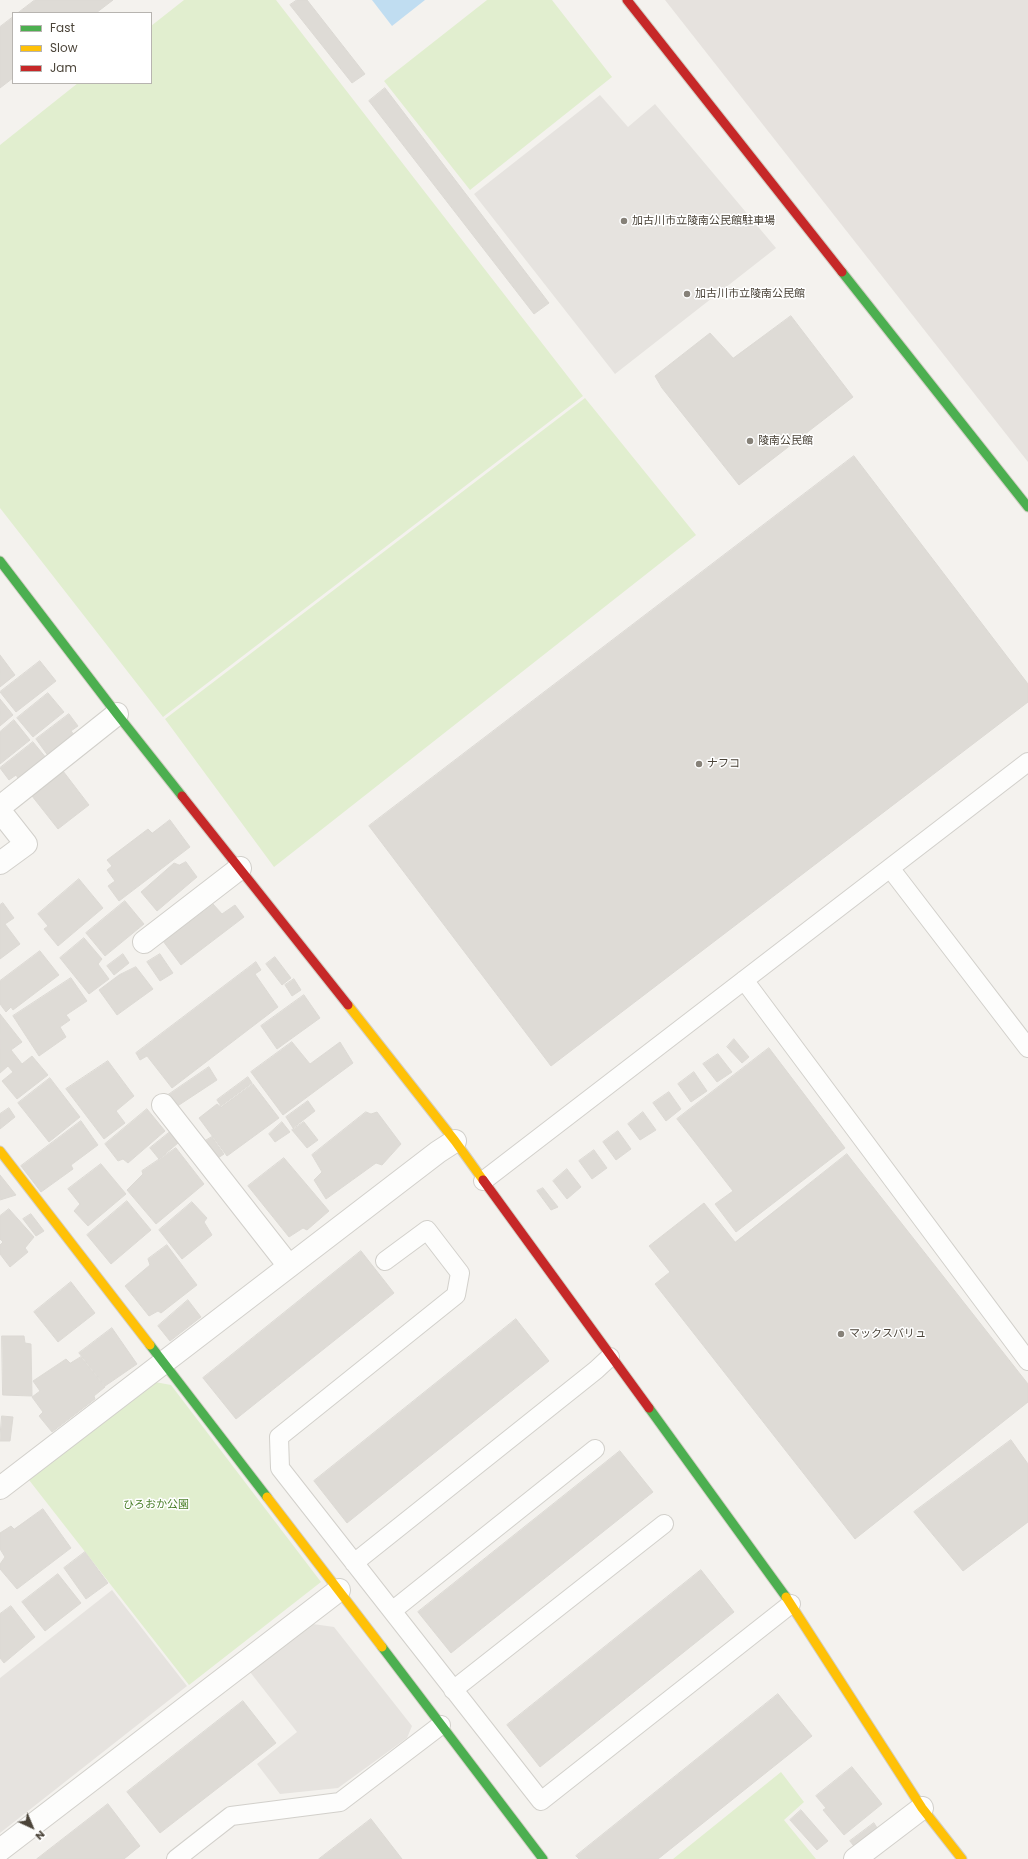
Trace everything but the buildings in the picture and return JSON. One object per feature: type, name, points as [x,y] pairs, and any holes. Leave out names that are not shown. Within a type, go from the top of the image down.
[{"type":"street","points":[[627,0],[1028,507]]},
{"type":"street","points":[[0,561],[117,714],[455,1141],[610,1357],[791,1604],[922,1808],[962,1859]]},
{"type":"street","points":[[0,807],[117,714]]},
{"type":"street","points":[[0,811],[26,844],[0,863]]},
{"type":"street","points":[[144,942],[240,868]]},
{"type":"street","points":[[163,1105],[289,1266]]},
{"type":"street","points":[[0,1488],[438,1152],[455,1141]]},
{"type":"street","points":[[0,1151],[339,1590],[543,1859]]},
{"type":"street","points":[[0,1850],[339,1590]]},
{"type":"street","points":[[855,1859],[922,1808]]},
{"type":"lane","points":[[483,1181],[1028,762]]},
{"type":"lane","points":[[890,868],[1028,1048]]},
{"type":"lane","points":[[744,980],[1028,1361]]},
{"type":"lane","points":[[385,1261],[427,1230],[460,1273],[456,1295],[278,1438],[280,1468],[541,1801],[791,1604]]},
{"type":"lane","points":[[354,1563],[596,1370],[610,1357]]},
{"type":"lane","points":[[392,1611],[595,1449]]},
{"type":"lane","points":[[453,1690],[664,1524]]},
{"type":"lane","points":[[176,1859],[232,1816],[340,1802],[441,1725]]},
{"type":"shaded area","points":[[665,0],[1028,0],[1028,462]]},
{"type":"shaded area","name":"加古川市立陵南公民館駐車場","points":[[600,95],[628,127],[655,104],[776,248],[615,374],[474,194]]},
{"type":"shaded area","points":[[112,1590],[187,1686],[0,1833],[0,1678]]},
{"type":"shaded area","points":[[313,1624],[334,1627],[412,1726],[407,1738],[338,1788],[280,1794],[257,1764],[297,1732],[250,1672]]},
{"type":"green space","points":[[184,0],[276,0],[583,396],[163,717],[0,508],[0,145],[77,84],[152,84],[152,25]]},
{"type":"green space","points":[[487,0],[552,0],[612,77],[470,190],[384,81]]},
{"type":"green space","points":[[585,398],[696,535],[274,867],[165,719]]},
{"type":"green space","name":"ひろおか公園","points":[[155,1382],[171,1385],[321,1582],[189,1685],[29,1480]]},
{"type":"green space","points":[[781,1772],[804,1802],[784,1820],[816,1859],[673,1859]]},
{"type":"water","points":[[372,0],[425,0],[392,26]]},
{"type":"traffic: fast","points":[[842,272],[1028,507]]},
{"type":"traffic: fast","points":[[0,561],[182,796]]},
{"type":"traffic: fast","points":[[150,1345],[267,1497]]},
{"type":"traffic: fast","points":[[649,1408],[786,1597]]},
{"type":"traffic: fast","points":[[382,1647],[543,1859]]},
{"type":"traffic: slow","points":[[348,1005],[455,1141],[483,1180]]},
{"type":"traffic: slow","points":[[0,1151],[150,1345]]},
{"type":"traffic: slow","points":[[267,1497],[382,1647]]},
{"type":"traffic: slow","points":[[786,1597],[922,1808],[962,1859]]},
{"type":"traffic: jam","points":[[627,0],[842,272]]},
{"type":"traffic: jam","points":[[182,796],[348,1005]]},
{"type":"traffic: jam","points":[[483,1180],[649,1408]]},
{"type":"place","name":"加古川市立陵南公民館駐車場","points":[[624,221]]},
{"type":"place","name":"加古川市立陵南公民館","points":[[687,294]]},
{"type":"place","name":"陵南公民館","points":[[750,441]]},
{"type":"place","name":"ナフコ","points":[[699,764]]},
{"type":"place","name":"マックスバリュ","points":[[841,1334]]}]
